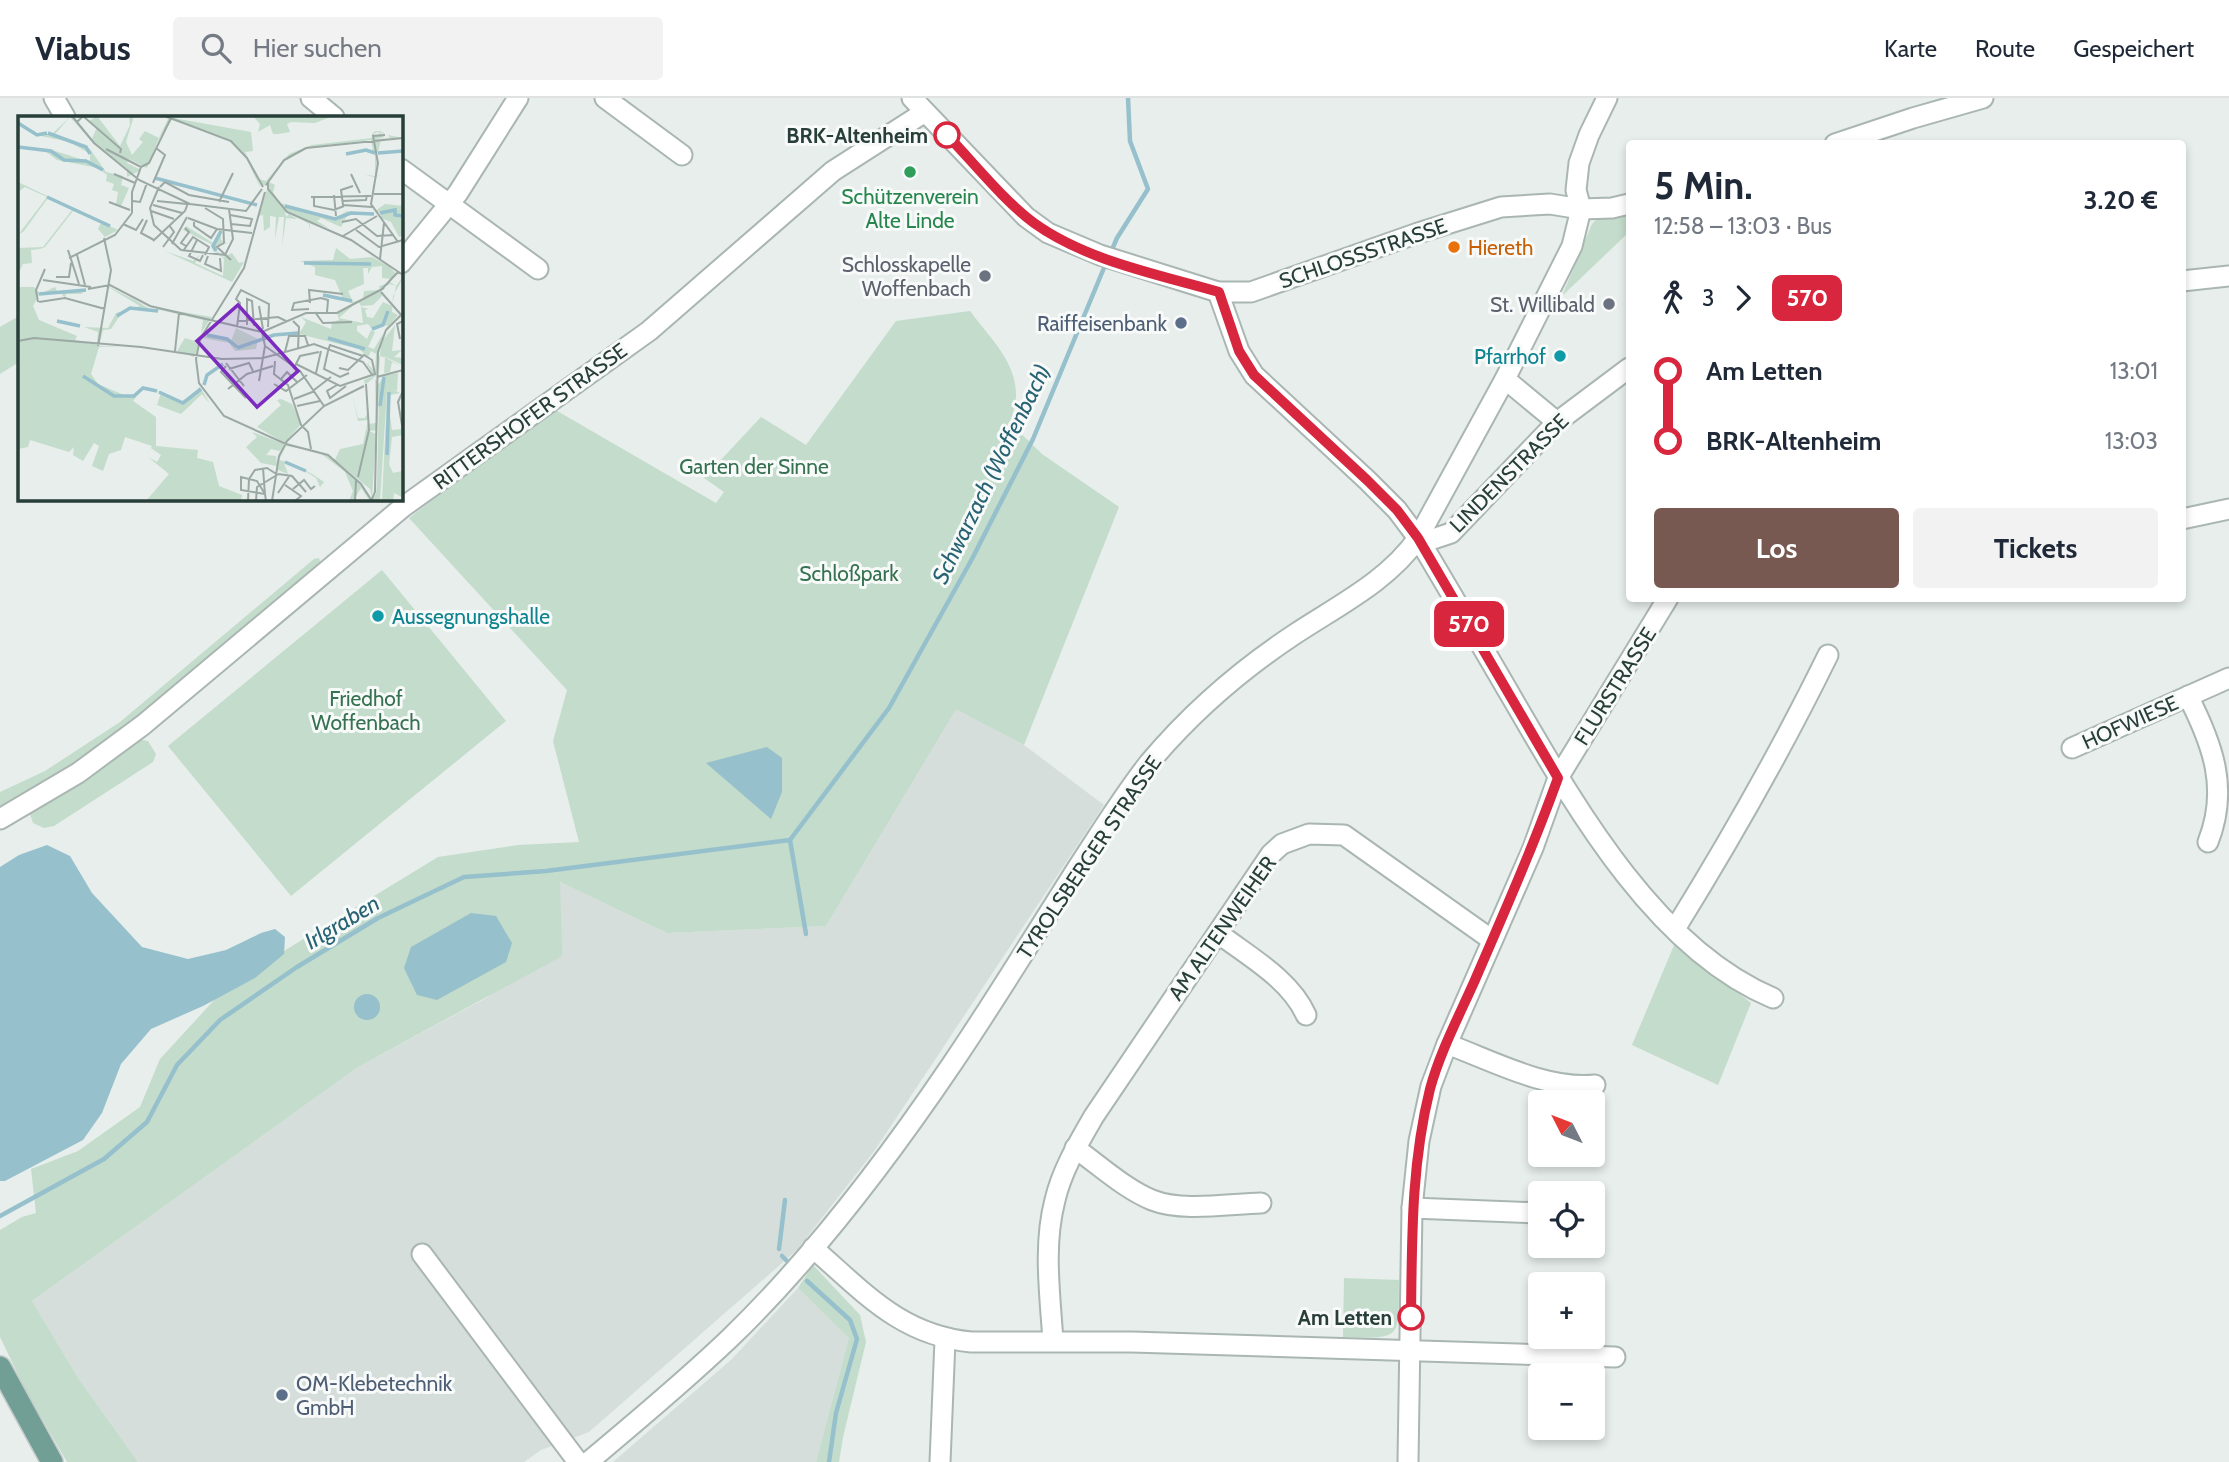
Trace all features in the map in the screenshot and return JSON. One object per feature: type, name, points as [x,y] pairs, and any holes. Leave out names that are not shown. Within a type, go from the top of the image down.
[{"type":"main road","points":[[0,1367],[52,1462]]},
{"type":"street","points":[[54,98],[64,116]]},
{"type":"street","points":[[311,98],[333,116]]},
{"type":"street","points":[[402,262],[450,205],[518,98]]},
{"type":"street","points":[[606,98],[682,155]]},
{"type":"street","name":"TYROLSBERGER STRASSE","points":[[588,1462],[731,1337],[813,1248],[887,1154],[953,1063],[1108,821],[1150,763],[1209,702],[1245,671],[1406,556],[1506,379],[1577,233],[1581,209],[1576,190],[1579,163],[1607,98]]},
{"type":"street","points":[[1847,140],[1983,98]]},
{"type":"street","name":"SCHLOSSSTRASSE","points":[[918,105],[1026,217],[1059,238],[1108,258],[1219,292],[1251,292],[1418,233],[1501,207],[1550,204],[1581,209],[1626,204]]},
{"type":"street","name":"RITTERSHOFER STRASSE","points":[[0,819],[78,773],[143,725],[399,503],[649,331],[822,179],[918,105]]},
{"type":"street","points":[[402,170],[538,269]]},
{"type":"street","points":[[2186,281],[2229,276]]},
{"type":"street","points":[[1219,292],[1239,351],[1254,375],[1367,480],[1397,510],[1418,538],[1558,778],[1623,871],[1675,929],[1731,976],[1773,998]]},
{"type":"street","name":"LINDENSTRASSE","points":[[1418,538],[1433,540],[1451,533],[1557,422],[1626,370]]},
{"type":"street","points":[[1506,379],[1557,422]]},
{"type":"street","points":[[2186,518],[2229,509]]},
{"type":"street","name":"FLURSTRASSE","points":[[1408,1462],[1412,1208],[1419,1141],[1431,1086],[1533,848],[1558,778],[1666,602]]},
{"type":"street","points":[[1675,929],[1749,804],[1828,655]]},
{"type":"street","name":"HOFWIESE","points":[[2072,748],[2229,678]]},
{"type":"street","name":"HOFWIESE","points":[[2188,696],[2211,741],[2226,793],[2225,810],[2219,826],[2208,842]]},
{"type":"street","name":"AM ALTENWEIHER","points":[[1053,1341],[1048,1257],[1049,1225],[1055,1197],[1075,1149],[1094,1115],[1271,854],[1294,838],[1309,834],[1344,835],[1492,940]]},
{"type":"street","points":[[1218,933],[1280,980],[1293,993],[1306,1014]]},
{"type":"street","points":[[1447,1044],[1557,1084],[1595,1085]]},
{"type":"street","points":[[1075,1149],[1140,1193],[1164,1203],[1179,1206],[1261,1203]]},
{"type":"street","points":[[1412,1208],[1528,1213]]},
{"type":"street","points":[[813,1248],[906,1325],[945,1340],[1132,1342],[1615,1357]]},
{"type":"street","points":[[422,1254],[578,1462]]},
{"type":"street","points":[[940,1462],[945,1340]]},
{"type":"shaded area","points":[[956,708],[1024,745],[1104,805],[875,1150],[797,1250],[589,1432],[541,1450],[524,1462],[138,1462],[78,1378],[32,1301],[358,1067],[488,997],[560,882],[667,933],[826,926]]},
{"type":"shaded area","points":[[798,1288],[849,1338],[816,1462],[613,1462],[732,1359]]},
{"type":"green space","points":[[1626,212],[1626,235],[1562,296],[1592,224],[1598,218]]},
{"type":"green space","points":[[970,311],[1000,350],[1012,372],[1016,396],[1010,423],[1042,454],[1119,507],[1024,745],[956,709],[826,926],[667,933],[560,882],[562,956],[358,1067],[32,1301],[78,1378],[138,1462],[67,1462],[26,1391],[0,1337],[0,1230],[22,1217],[36,1213],[31,1169],[78,1151],[140,1107],[160,1059],[228,985],[438,857],[518,845],[579,842],[553,741],[567,690],[409,518],[552,408],[716,503],[724,492],[704,478],[761,417],[806,445],[896,321]]},
{"type":"green space","points":[[18,317],[18,363],[0,374],[0,327]]},
{"type":"green space","points":[[319,558],[321,565],[125,730],[54,779],[0,807],[0,792],[45,771],[120,722],[314,559]]},
{"type":"green space","name":"Friedhof Woffenbach","points":[[382,570],[506,721],[291,896],[168,746]]},
{"type":"green space","points":[[137,739],[148,741],[156,754],[153,762],[54,826],[44,828],[33,823],[30,814],[34,809]]},
{"type":"green space","points":[[1675,943],[1751,1003],[1718,1085],[1632,1045]]},
{"type":"green space","points":[[813,1265],[860,1315],[866,1342],[839,1462],[816,1462],[849,1338],[798,1288]]},
{"type":"green space","points":[[1344,1278],[1399,1280],[1398,1314],[1394,1331],[1377,1337],[1343,1337]]},
{"type":"water","points":[[767,747],[782,758],[782,792],[771,819],[706,763]]},
{"type":"water","points":[[47,845],[70,856],[92,893],[142,947],[188,959],[226,950],[275,929],[285,937],[284,954],[255,978],[203,1006],[151,1029],[121,1064],[102,1113],[83,1140],[5,1181],[0,1181],[0,867],[19,855]]},
{"type":"water","points":[[471,913],[496,916],[512,943],[506,962],[437,1000],[417,995],[404,968],[411,947]]},
{"type":"water","points":[[367,994],[376,998],[380,1007],[376,1016],[367,1020],[358,1016],[354,1007],[358,998]]},
{"type":"waterway","name":"Schwarzach (Woffenbach)","points":[[1111,252],[1148,189],[1130,141],[1128,98]]},
{"type":"waterway","name":"Schwarzach (Woffenbach)","points":[[790,840],[889,708],[972,559],[1033,439],[1106,263]]},
{"type":"waterway","points":[[790,840],[806,934]]},
{"type":"waterway","name":"Irlgraben","points":[[0,1216],[104,1159],[147,1122],[177,1065],[220,1020],[297,967],[378,918],[464,877],[546,871],[790,840]]},
{"type":"waterway","points":[[779,1249],[785,1200]]},
{"type":"waterway","points":[[782,1256],[787,1261]]},
{"type":"waterway","points":[[807,1281],[850,1320],[857,1339],[836,1413],[829,1462]]},
{"type":"bus line","name":"570","points":[[947,135],[1026,217],[1048,233],[1100,256],[1219,292],[1239,351],[1254,375],[1367,480],[1397,510],[1418,538],[1558,778],[1533,848],[1431,1086],[1419,1141],[1412,1208],[1411,1317]]},
{"type":"place","name":"BRK-Altenheim","points":[[947,135]]},
{"type":"place","name":"Schützenverein Alte Linde","points":[[910,172]]},
{"type":"place","name":"Hiereth","points":[[1454,247]]},
{"type":"place","name":"Schlosskapelle Woffenbach","points":[[985,276]]},
{"type":"place","name":"St. Willibald","points":[[1609,304]]},
{"type":"place","name":"Raiffeisenbank","points":[[1181,323]]},
{"type":"place","name":"Pfarrhof","points":[[1560,356]]},
{"type":"place","name":"Aussegnungshalle","points":[[378,616]]},
{"type":"place","name":"Am Letten","points":[[1411,1317]]},
{"type":"place","name":"OM-Klebetechnik GmbH","points":[[282,1395]]},
{"type":"park label","name":"Garten der Sinne","points":[[754,466]]},
{"type":"park label","name":"Schloßpark","points":[[849,573]]}]
